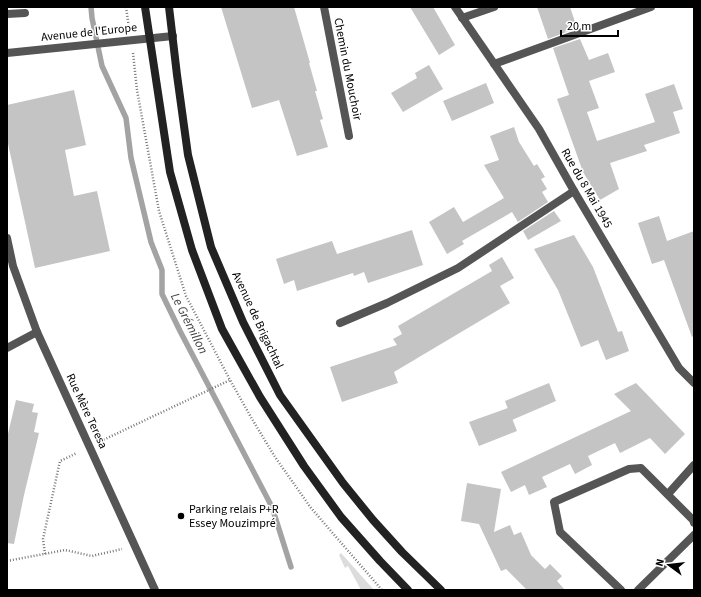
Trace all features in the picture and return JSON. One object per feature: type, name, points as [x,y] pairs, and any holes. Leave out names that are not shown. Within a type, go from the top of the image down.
[{"type":"main road","points":[[144,7],[170,172],[192,250],[222,329],[260,397],[304,466],[341,517],[408,590]]},
{"type":"main road","name":"Avenue de Brigachtal","points":[[169,7],[188,155],[211,247],[243,322],[280,395],[343,483],[373,520],[402,552],[441,590]]},
{"type":"street","name":"Chemin du Mouchoir","points":[[324,7],[349,136]]},
{"type":"street","name":"Rue du 8 Mai 1945","points":[[455,7],[539,129],[679,368],[694,383]]},
{"type":"street","points":[[462,18],[494,7]]},
{"type":"street","points":[[494,64],[651,7]]},
{"type":"street","points":[[7,14],[25,13]]},
{"type":"street","name":"Avenue de l'Europe","points":[[7,53],[173,36]]},
{"type":"street","points":[[340,323],[387,303],[458,268],[574,191]]},
{"type":"street","name":"Rue Mère Teresa","points":[[7,238],[13,266],[37,332],[156,590]]},
{"type":"street","points":[[7,348],[37,332]]},
{"type":"street","points":[[668,494],[694,465]]},
{"type":"street","points":[[621,590],[560,532],[554,502],[629,469],[641,468],[668,494],[693,520],[694,523]]},
{"type":"street","points":[[638,590],[694,535]]},
{"type":"path","points":[[190,399],[230,380]]},
{"type":"path","points":[[275,457],[311,508],[382,590]]},
{"type":"path","points":[[7,561],[65,550],[92,556],[136,546]]},
{"type":"shaded area","points":[[341,553],[374,590],[361,590],[348,566],[345,568],[339,555]]},
{"type":"building","points":[[221,7],[294,7],[317,91],[315,91],[323,119],[320,120],[328,147],[297,156],[279,100],[252,108]]},
{"type":"building","points":[[410,7],[433,7],[455,45],[439,55]]},
{"type":"building","points":[[537,7],[570,7],[577,28],[548,39]]},
{"type":"building","points":[[580,39],[589,60],[608,53],[615,72],[589,81],[599,108],[587,112],[597,141],[655,122],[645,94],[674,84],[683,109],[673,112],[680,133],[644,145],[647,151],[610,163],[619,189],[600,200],[583,172],[557,99],[569,95],[553,48]]},
{"type":"building","points":[[429,65],[443,89],[403,112],[391,93],[417,78],[415,73]]},
{"type":"building","points":[[486,83],[494,103],[452,121],[443,101]]},
{"type":"building","points":[[74,90],[86,145],[65,150],[74,196],[97,191],[110,251],[35,268],[7,139],[7,105]]},
{"type":"building","points":[[514,127],[519,142],[534,166],[537,164],[545,177],[541,179],[547,189],[542,192],[548,202],[518,222],[512,212],[462,241],[464,244],[447,254],[429,222],[454,207],[463,222],[504,198],[484,165],[499,160],[490,136]]},
{"type":"building","points":[[554,211],[561,221],[528,240],[523,231]]},
{"type":"building","points":[[659,216],[667,241],[694,231],[694,336],[692,337],[664,260],[652,264],[638,223]]},
{"type":"building","points":[[412,230],[423,265],[368,283],[364,272],[354,276],[353,273],[297,291],[294,280],[284,284],[276,259],[332,241],[337,254]]},
{"type":"building","points":[[574,235],[593,267],[618,332],[622,331],[629,351],[606,360],[598,340],[581,347],[558,290],[534,249]]},
{"type":"building","points":[[502,257],[514,278],[500,286],[510,303],[394,372],[398,383],[342,402],[330,367],[397,345],[393,339],[402,334],[398,326],[492,271],[489,265]]},
{"type":"building","points":[[549,383],[556,401],[512,420],[505,401]]},
{"type":"building","points":[[636,383],[685,434],[665,454],[650,438],[620,453],[615,443],[588,456],[592,465],[575,474],[570,464],[542,477],[547,487],[529,495],[525,485],[511,492],[501,472],[631,411],[614,394]]},
{"type":"building","points":[[16,400],[34,404],[32,412],[38,413],[34,432],[39,433],[14,544],[7,543],[7,438]]},
{"type":"building","points":[[508,408],[517,431],[479,446],[469,422]]},
{"type":"building","points":[[467,483],[501,489],[494,532],[510,525],[514,535],[521,532],[531,555],[545,569],[550,564],[562,576],[557,581],[565,590],[527,590],[506,569],[501,571],[479,524],[461,521]]},
{"type":"waterway","name":"Le Grémillon","points":[[91,7],[102,66],[126,118],[131,158],[151,242],[162,270],[162,294],[272,507],[291,567]]},
{"type":"place","name":"Parking relais P+R Essey Mouzimpré","points":[[181,516]]}]
